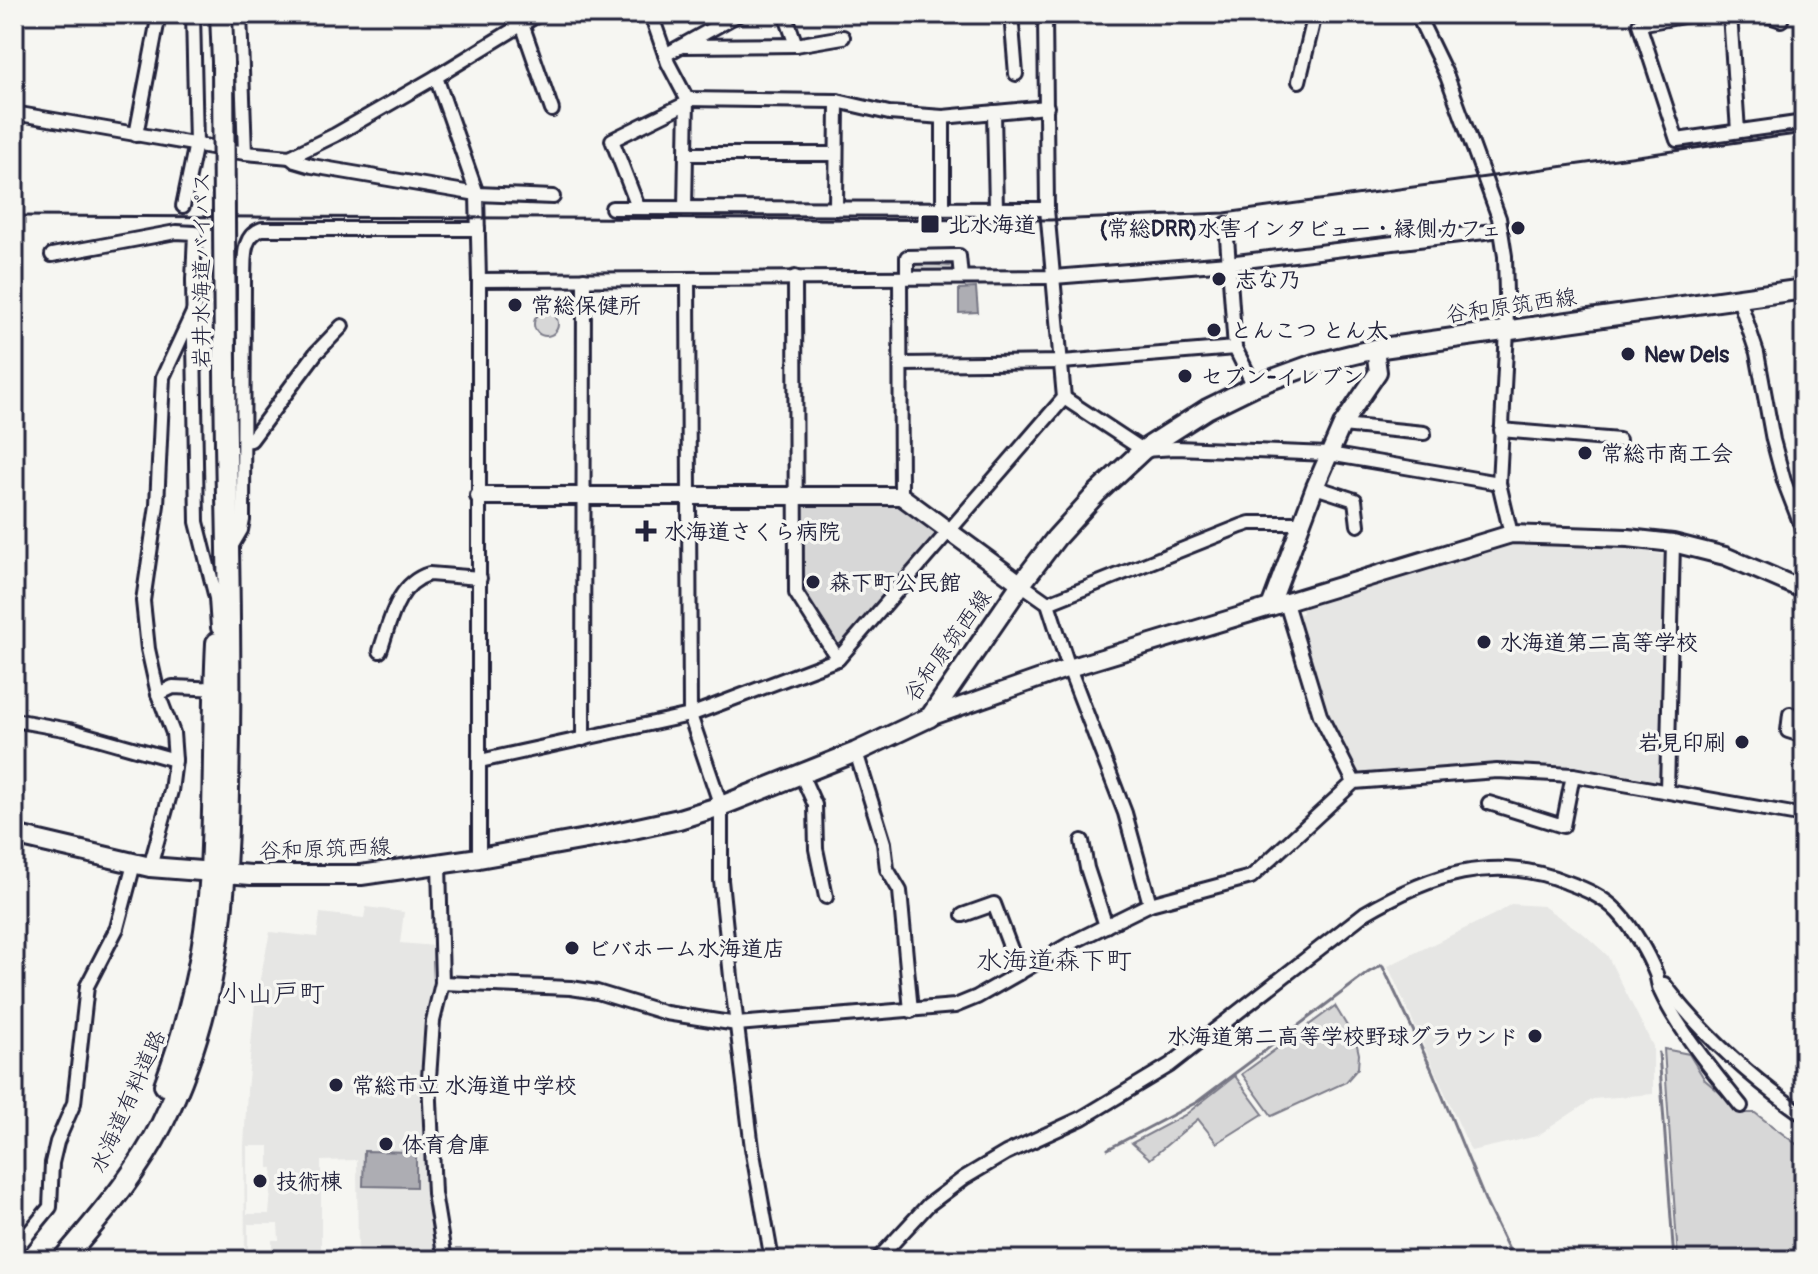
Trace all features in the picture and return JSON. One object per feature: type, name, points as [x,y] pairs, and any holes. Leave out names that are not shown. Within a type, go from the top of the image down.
[{"type":"highway","name":"岩井水海道バイパス","points":[[219,872],[227,553],[221,14]]},
{"type":"highway","name":"岩井水海道バイパス","points":[[222,689],[218,628],[227,526]]},
{"type":"highway","name":"水海道有料道路","points":[[63,1260],[140,1165],[163,1123],[191,1058],[211,988],[220,935],[219,872]]},
{"type":"main road","name":"谷和原筑西線","points":[[14,835],[142,865],[251,875],[347,875],[479,858],[679,819],[721,806],[856,752],[930,717],[1021,584],[1076,516],[1143,450],[1207,409],[1254,386],[1314,364],[1375,349],[1804,289]]},
{"type":"street","points":[[136,135],[159,14]]},
{"type":"street","points":[[183,206],[196,143],[193,14]]},
{"type":"street","points":[[245,153],[241,20],[249,14]]},
{"type":"street","points":[[14,113],[245,153],[290,157],[436,77],[539,14]]},
{"type":"street","points":[[651,14],[686,102],[685,208]]},
{"type":"street","points":[[665,55],[739,14]]},
{"type":"street","points":[[785,14],[796,45]]},
{"type":"street","points":[[1011,14],[1016,74]]},
{"type":"street","points":[[480,761],[690,715],[838,659],[1064,398],[1047,209],[1045,14]]},
{"type":"street","points":[[1299,81],[1315,14]]},
{"type":"street","points":[[1417,14],[1447,76],[1499,218],[1505,256],[1507,330],[1499,483],[1511,534]]},
{"type":"street","points":[[1695,14],[1639,24],[1677,140],[1804,122]]},
{"type":"street","points":[[1730,14],[1738,131]]},
{"type":"street","points":[[1764,14],[1781,20]]},
{"type":"street","points":[[522,24],[552,110]]},
{"type":"street","points":[[684,46],[796,45],[843,37]]},
{"type":"street","points":[[436,77],[477,194],[479,858]]},
{"type":"street","points":[[638,207],[612,140],[686,102],[837,101],[889,113],[943,117],[1047,107]]},
{"type":"street","points":[[836,209],[837,101]]},
{"type":"street","points":[[994,112],[996,209]]},
{"type":"street","points":[[943,117],[943,208]]},
{"type":"street","points":[[686,154],[836,154]]},
{"type":"street","points":[[290,157],[312,166],[477,194],[553,197]]},
{"type":"street","points":[[612,208],[1047,209]]},
{"type":"street","points":[[1226,224],[1235,348],[1254,386]]},
{"type":"street","points":[[227,553],[241,530],[244,279],[247,239],[252,232],[262,229],[478,229]]},
{"type":"street","points":[[479,280],[1054,277],[1228,263],[1501,230]]},
{"type":"street","points":[[52,255],[176,232],[195,233],[197,522],[213,584],[218,628]]},
{"type":"street","points":[[901,496],[904,278],[907,257],[959,256],[961,277]]},
{"type":"street","points":[[795,277],[796,593],[838,659]]},
{"type":"street","points":[[193,280],[244,279]]},
{"type":"street","points":[[583,739],[584,279]]},
{"type":"street","points":[[688,279],[690,715],[721,806],[722,895],[752,1148],[772,1260]]},
{"type":"street","points":[[1739,299],[1757,353],[1773,440],[1801,525],[1804,546]]},
{"type":"street","points":[[14,1251],[50,1207],[52,1163],[57,1142],[74,1103],[87,986],[117,928],[171,791],[175,760],[173,733],[158,694],[148,649],[143,601],[157,505],[161,393],[166,369],[195,308]]},
{"type":"street","points":[[244,441],[251,440],[316,353],[342,326]]},
{"type":"street","points":[[902,364],[1062,362],[1235,348]]},
{"type":"street","points":[[1354,782],[1320,715],[1278,605],[1301,523],[1329,454],[1342,425],[1378,372],[1375,349]]},
{"type":"street","points":[[1064,398],[1143,450],[1176,448],[1329,454],[1499,483]]},
{"type":"street","points":[[1342,425],[1424,433]]},
{"type":"street","points":[[1501,430],[1619,440]]},
{"type":"street","points":[[1315,487],[1355,500],[1358,525]]},
{"type":"street","points":[[479,496],[901,496],[1048,603],[1069,668],[1125,813],[1150,904]]},
{"type":"street","points":[[1048,603],[1250,523],[1301,523]]},
{"type":"street","points":[[930,717],[1069,668],[1511,534],[1586,535],[1673,543],[1725,556],[1803,584]]},
{"type":"street","points":[[1667,791],[1673,543]]},
{"type":"street","points":[[380,651],[401,593],[422,576],[480,578]]},
{"type":"street","points":[[158,694],[173,687],[222,689]]},
{"type":"street","points":[[1790,714],[1788,731],[1804,736]]},
{"type":"street","points":[[14,720],[69,730],[175,760]]},
{"type":"street","points":[[856,752],[884,843],[887,869],[900,891],[911,1011]]},
{"type":"street","points":[[442,983],[571,988],[597,992],[666,1013],[737,1024],[955,1006],[1150,904],[1251,877],[1354,782],[1497,771],[1573,775],[1804,816]]},
{"type":"street","points":[[801,774],[815,805],[816,849],[826,897]]},
{"type":"street","points":[[1489,803],[1563,826],[1573,775]]},
{"type":"street","points":[[1082,841],[1087,868],[1106,926]]},
{"type":"street","points":[[439,864],[442,983],[431,1038],[429,1078],[434,1193],[445,1260]]},
{"type":"street","points":[[877,1260],[928,1205],[964,1178],[1006,1153],[1115,1099],[1170,1065],[1365,913],[1395,895],[1448,875],[1493,866],[1526,870],[1585,889],[1619,913],[1656,974],[1679,1004],[1731,1057],[1804,1115]]},
{"type":"street","points":[[963,915],[994,904],[1020,973]]},
{"type":"street","points":[[1656,974],[1659,990],[1669,1007],[1741,1106]]},
{"type":"shaded area","points":[[954,262],[955,273],[913,271],[915,263],[949,266]]},
{"type":"shaded area","points":[[976,288],[978,312],[959,313],[959,289]]},
{"type":"shaded area","points":[[546,312],[557,319],[558,324],[551,335],[546,336],[535,329],[534,324],[541,313]]},
{"type":"shaded area","points":[[892,499],[942,533],[840,649],[801,594],[801,500]]},
{"type":"shaded area","name":"水海道第二高等学校","points":[[1533,541],[1651,549],[1651,553],[1668,555],[1661,787],[1543,767],[1356,778],[1322,709],[1294,615],[1303,613],[1302,608]]},
{"type":"shaded area","name":"水海道第二高等学校野球グラウンド","points":[[1511,904],[1543,906],[1584,934],[1607,955],[1653,1046],[1653,1094],[1593,1099],[1537,1136],[1471,1151],[1388,966]]},
{"type":"shaded area","name":"常総市立 水海道中学校","points":[[366,907],[404,912],[400,943],[435,946],[428,1021],[428,1204],[430,1216],[434,1217],[440,1260],[358,1260],[357,1160],[321,1161],[321,1260],[272,1260],[272,1240],[279,1240],[278,1224],[248,1224],[248,1260],[245,1260],[247,1091],[255,1002],[270,932],[317,937],[320,913],[364,918]],"holes":[[[247,1146],[269,1146],[269,1168],[273,1168],[269,1214],[247,1214]]]},
{"type":"shaded area","points":[[1335,1006],[1356,1041],[1358,1068],[1346,1082],[1272,1116],[1242,1074]]},
{"type":"shaded area","points":[[1664,1049],[1689,1054],[1705,1080],[1744,1113],[1755,1113],[1804,1150],[1804,1260],[1678,1260]]},
{"type":"shaded area","points":[[1235,1076],[1263,1114],[1217,1143],[1198,1119],[1150,1159],[1132,1143],[1185,1115]]},
{"type":"shaded area","points":[[364,1151],[416,1152],[416,1187],[363,1186]]},
{"type":"waterway","points":[[1108,1149],[1197,1102],[1382,965],[1431,1068],[1487,1205],[1514,1260]]},
{"type":"waterway","points":[[1659,1053],[1674,1260]]},
{"type":"railway","points":[[14,216],[1050,220],[1225,213],[1804,133]]},
{"type":"place","name":"北水海道","points":[[930,224]]},
{"type":"place","name":"(常総DRR)水害インタビュー・縁側カフェ","points":[[1518,228]]},
{"type":"place","name":"志な乃","points":[[1219,279]]},
{"type":"place","name":"常総保健所","points":[[515,305]]},
{"type":"place","name":"とんこつ とん太","points":[[1214,330]]},
{"type":"place","name":"New Dels","points":[[1628,354]]},
{"type":"place","name":"セブン-イレブン","points":[[1185,376]]},
{"type":"place","name":"常総市商工会","points":[[1585,453]]},
{"type":"place","name":"水海道さくら病院","points":[[646,531]]},
{"type":"place","name":"森下町公民館","points":[[813,582]]},
{"type":"place","name":"水海道第二高等学校","points":[[1484,642]]},
{"type":"place","name":"岩見印刷","points":[[1742,742]]},
{"type":"place","name":"ビバホーム水海道店","points":[[572,948]]},
{"type":"place","name":"水海道第二高等学校野球グラウンド","points":[[1535,1036]]},
{"type":"place","name":"常総市立 水海道中学校","points":[[336,1085]]},
{"type":"place","name":"体育倉庫","points":[[386,1144]]},
{"type":"place","name":"技術棟","points":[[260,1181]]},
{"type":"district","name":"水海道森下町","points":[[1054,960]]},
{"type":"district","name":"小山戸町","points":[[273,993]]}]
